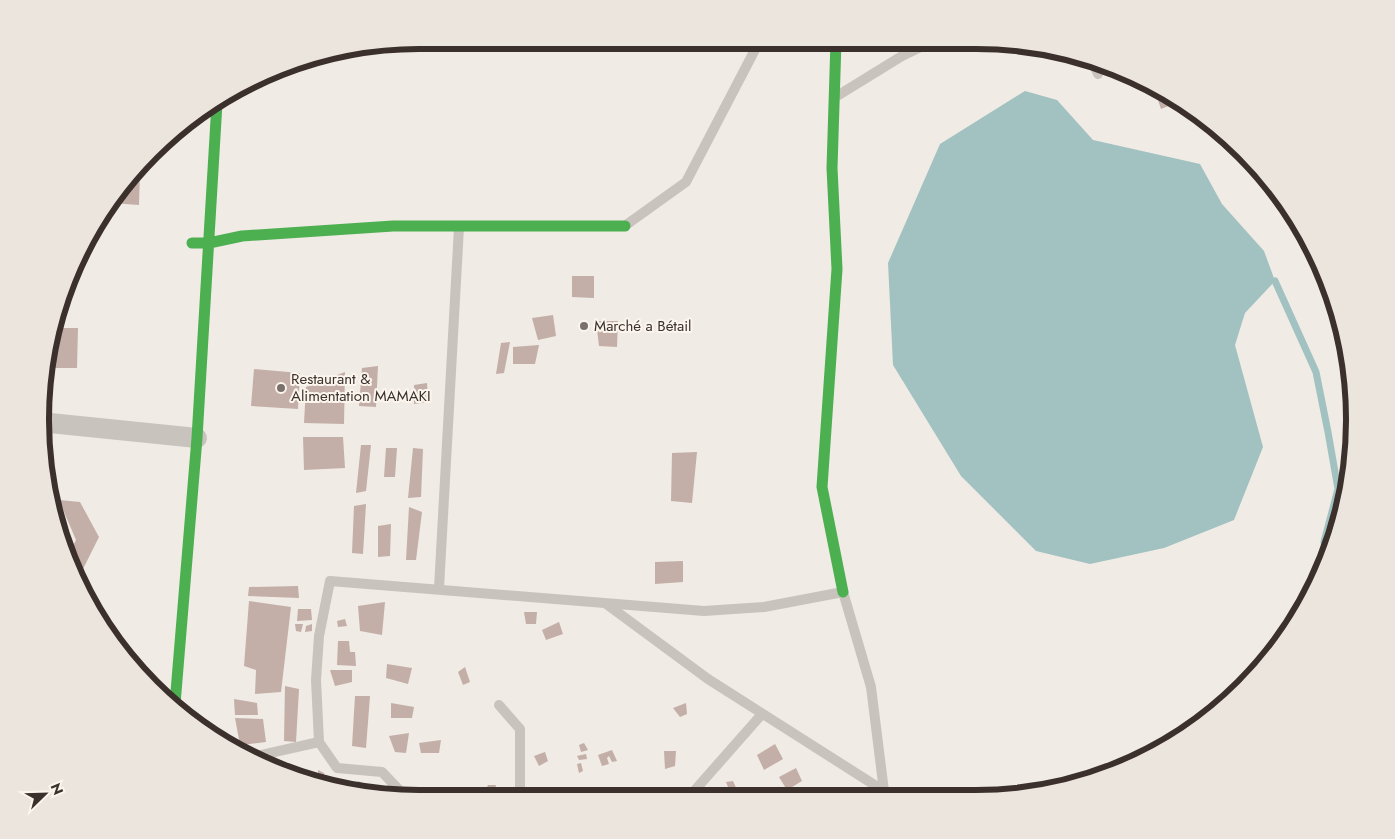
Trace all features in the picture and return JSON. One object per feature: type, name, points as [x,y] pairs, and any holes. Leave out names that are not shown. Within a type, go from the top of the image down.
[{"type":"street","points":[[836,49],[832,168],[837,269],[822,487],[843,592]]},
{"type":"street","points":[[175,698],[185,437],[209,243],[218,109]]},
{"type":"street","points":[[192,243],[209,243],[242,236],[393,226],[625,226]]},
{"type":"street","points":[[49,423],[185,437]]},
{"type":"lane","points":[[625,226],[686,182],[755,49]]},
{"type":"lane","points":[[834,98],[916,49]]},
{"type":"lane","points":[[1095,68],[1098,74]]},
{"type":"lane","points":[[439,588],[459,226]]},
{"type":"lane","points":[[398,789],[382,772],[337,768],[319,742],[316,680],[320,636],[330,581],[439,588],[704,611],[764,607],[843,592],[871,687],[886,790]]},
{"type":"lane","points":[[605,603],[708,679],[879,790]]},
{"type":"lane","points":[[499,705],[520,729],[520,790]]},
{"type":"lane","points":[[695,790],[762,714]]},
{"type":"lane","points":[[262,755],[319,742]]},
{"type":"water","points":[[1025,91],[1057,100],[1093,140],[1200,164],[1222,204],[1264,251],[1275,281],[1245,313],[1235,345],[1263,447],[1234,520],[1164,548],[1090,564],[1036,551],[961,476],[893,365],[888,263],[940,144]]},
{"type":"building","points":[[1157,96],[1171,105],[1161,109]]},
{"type":"building","points":[[140,176],[139,205],[118,203]]},
{"type":"building","points":[[572,276],[594,276],[594,298],[572,297]]},
{"type":"building","points":[[553,315],[556,336],[538,340],[532,318]]},
{"type":"building","points":[[596,321],[618,321],[617,347],[599,346]]},
{"type":"building","points":[[60,328],[78,328],[77,368],[52,368]]},
{"type":"building","points":[[510,342],[504,373],[496,374],[501,343]]},
{"type":"building","points":[[539,345],[535,364],[513,364],[513,347]]},
{"type":"building","points":[[378,366],[376,407],[359,406],[362,368]]},
{"type":"building","points":[[254,369],[300,373],[298,409],[251,406]]},
{"type":"building","points":[[345,372],[344,424],[304,423],[306,387]]},
{"type":"building","points":[[427,383],[428,402],[414,404],[414,385]]},
{"type":"building","points":[[303,437],[343,437],[345,468],[304,470]]},
{"type":"building","points":[[361,445],[371,445],[366,491],[356,493]]},
{"type":"building","points":[[386,448],[397,448],[395,477],[384,477]]},
{"type":"building","points":[[413,448],[423,449],[421,497],[408,498]]},
{"type":"building","points":[[697,452],[692,503],[671,501],[672,453]]},
{"type":"building","points":[[59,500],[80,502],[99,537],[82,571],[72,548],[76,540]]},
{"type":"building","points":[[366,504],[363,554],[352,553],[354,506]]},
{"type":"building","points":[[409,507],[422,512],[416,560],[406,560]]},
{"type":"building","points":[[391,524],[390,556],[378,557],[378,526]]},
{"type":"building","points":[[683,561],[683,582],[655,584],[655,562]]},
{"type":"building","points":[[298,586],[299,598],[248,596],[249,587]]},
{"type":"building","points":[[249,601],[291,607],[281,692],[255,694],[256,670],[244,666]]},
{"type":"building","points":[[385,602],[382,635],[360,631],[358,606]]},
{"type":"building","points":[[298,609],[311,609],[312,620],[297,621]]},
{"type":"building","points":[[524,612],[537,612],[536,624],[526,624]]},
{"type":"building","points":[[345,619],[347,626],[338,627],[337,621]]},
{"type":"building","points":[[559,622],[563,634],[546,640],[542,630]]},
{"type":"building","points":[[295,624],[303,624],[301,632],[296,631]]},
{"type":"building","points":[[312,624],[312,631],[305,632],[306,626]]},
{"type":"building","points":[[338,641],[349,641],[350,652],[355,652],[356,666],[337,665]]},
{"type":"building","points":[[387,664],[412,668],[408,684],[386,678]]},
{"type":"building","points":[[465,667],[470,682],[463,685],[458,672]]},
{"type":"building","points":[[330,670],[352,670],[352,682],[335,686]]},
{"type":"building","points":[[285,686],[299,689],[296,742],[284,741]]},
{"type":"building","points":[[355,696],[370,696],[366,748],[352,746]]},
{"type":"building","points":[[234,699],[257,703],[258,715],[235,715]]},
{"type":"building","points":[[391,703],[414,707],[412,718],[391,718]]},
{"type":"building","points":[[686,703],[687,714],[680,717],[673,708]]},
{"type":"building","points":[[235,718],[263,719],[266,742],[240,744]]},
{"type":"building","points":[[409,733],[406,753],[395,752],[389,736]]},
{"type":"building","points":[[441,740],[439,753],[421,753],[419,743]]},
{"type":"building","points":[[584,743],[588,750],[581,752],[579,745]]},
{"type":"building","points":[[775,744],[783,759],[764,770],[757,755]]},
{"type":"building","points":[[612,750],[617,761],[612,762],[609,756],[607,758],[609,764],[602,766],[598,755]]},
{"type":"building","points":[[664,751],[676,751],[675,766],[665,769]]},
{"type":"building","points":[[545,752],[548,761],[539,766],[534,756]]},
{"type":"building","points":[[586,754],[587,759],[579,760],[577,756]]},
{"type":"building","points":[[581,763],[583,771],[579,773],[577,764]]},
{"type":"building","points":[[796,768],[802,781],[787,790],[779,777]]},
{"type":"building","points":[[318,770],[324,773],[324,778],[318,776]]},
{"type":"building","points":[[358,781],[373,787],[371,787],[357,785]]},
{"type":"building","points":[[733,781],[737,790],[729,790],[726,782]]},
{"type":"building","points":[[488,785],[496,785],[495,790],[486,790]]},
{"type":"waterway","points":[[1275,281],[1316,372],[1328,432],[1338,489],[1324,545]]},
{"type":"traffic: fast","points":[[836,49],[832,168],[837,269],[822,487],[843,592]]},
{"type":"traffic: fast","points":[[175,698],[197,438],[217,109]]},
{"type":"traffic: fast","points":[[192,243],[209,243],[242,236],[393,226],[625,226]]},
{"type":"place","name":"Marché a Bétail","points":[[584,326]]},
{"type":"place","name":"Restaurant & Alimentation MAMAKI","points":[[281,388]]}]
